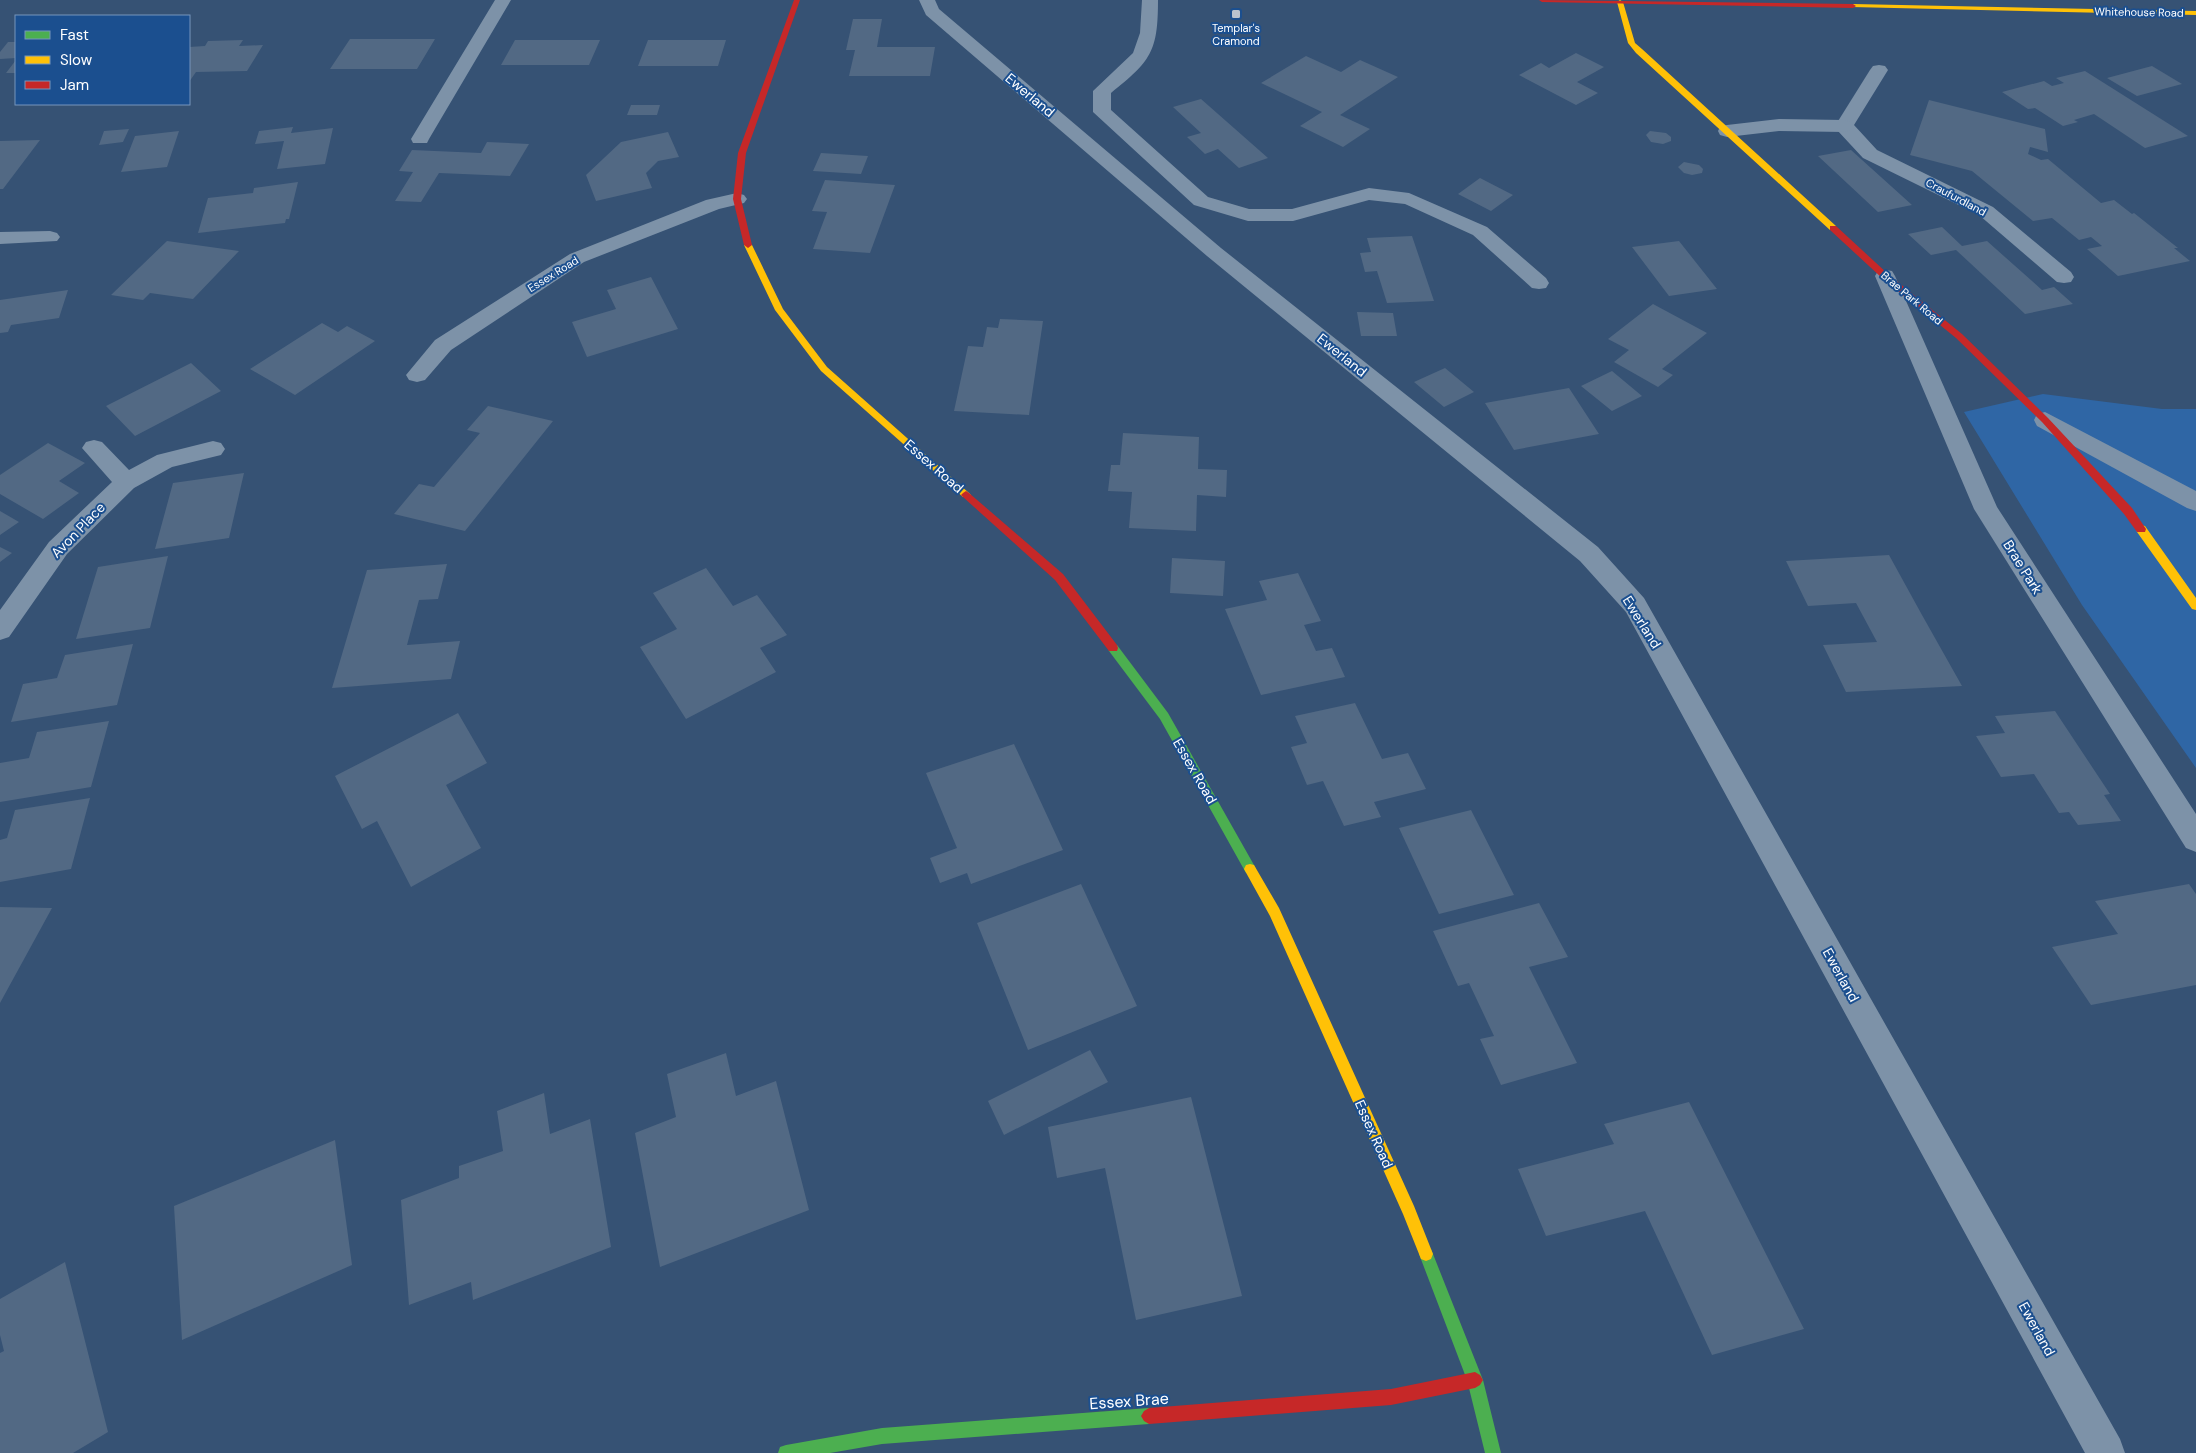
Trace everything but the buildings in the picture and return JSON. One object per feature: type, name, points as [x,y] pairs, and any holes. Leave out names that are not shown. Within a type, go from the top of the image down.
[{"type":"street","points":[[420,139],[503,0]]},
{"type":"street","name":"Essex Road","points":[[797,0],[742,153],[737,199],[749,249],[779,310],[824,369],[1059,576],[1164,716],[1275,912],[1409,1211],[1475,1380],[1493,1453]]},
{"type":"street","name":"Ewerland","points":[[927,0],[932,11],[1214,252],[1589,554],[1635,605],[2106,1453]]},
{"type":"street","points":[[1150,0],[1150,34],[1140,60],[1102,91],[1102,112],[1201,201],[1248,216],[1293,215],[1369,194],[1408,199],[1480,231],[1539,284]]},
{"type":"street","name":"Whitehouse Road","points":[[1542,0],[2196,13]]},
{"type":"street","name":"Brae Park Road","points":[[1620,2],[1632,43],[1885,276],[1959,336],[2045,420],[2128,511],[2196,606]]},
{"type":"street","points":[[1727,132],[1779,125],[1844,126],[1879,70]]},
{"type":"street","name":"Craufurdland","points":[[1844,126],[1870,154],[1986,211],[2064,277]]},
{"type":"street","name":"Essex Road","points":[[417,375],[443,345],[577,258],[713,204],[737,199]]},
{"type":"street","points":[[0,238],[50,237]]},
{"type":"street","name":"Brae Park","points":[[1885,276],[1986,509],[2196,840]]},
{"type":"street","points":[[2045,420],[2196,502]]},
{"type":"street","points":[[94,448],[126,482]]},
{"type":"street","name":"Avon Place","points":[[0,630],[58,548],[126,482],[165,462],[214,449]]},
{"type":"street","name":"Essex Brae","points":[[786,1453],[882,1436],[1391,1397],[1475,1380]]},
{"type":"shaded area","points":[[2043,394],[2162,409],[2196,409],[2196,768],[2082,605],[1964,412]]},
{"type":"traffic: fast","points":[[1113,648],[1164,716],[1250,869]]},
{"type":"traffic: fast","points":[[1426,1254],[1475,1380],[1493,1453]]},
{"type":"traffic: fast","points":[[786,1453],[882,1436],[1149,1416]]},
{"type":"traffic: slow","points":[[1620,2],[1632,43],[1639,51],[1833,228]]},
{"type":"traffic: slow","points":[[1853,6],[2196,13]]},
{"type":"traffic: slow","points":[[748,245],[779,310],[824,369],[966,495]]},
{"type":"traffic: slow","points":[[2141,529],[2196,606]]},
{"type":"traffic: slow","points":[[1250,869],[1275,912],[1409,1211],[1426,1254]]},
{"type":"traffic: jam","points":[[748,245],[737,199],[742,153],[797,0]]},
{"type":"traffic: jam","points":[[1542,0],[1853,6]]},
{"type":"traffic: jam","points":[[1833,228],[1885,276],[1959,336],[2045,420],[2128,511],[2141,529]]},
{"type":"traffic: jam","points":[[966,495],[1059,577],[1113,648]]},
{"type":"traffic: jam","points":[[1149,1416],[1391,1397],[1475,1380]]},
{"type":"place","name":"Templar's Cramond","points":[[1236,14]]}]
